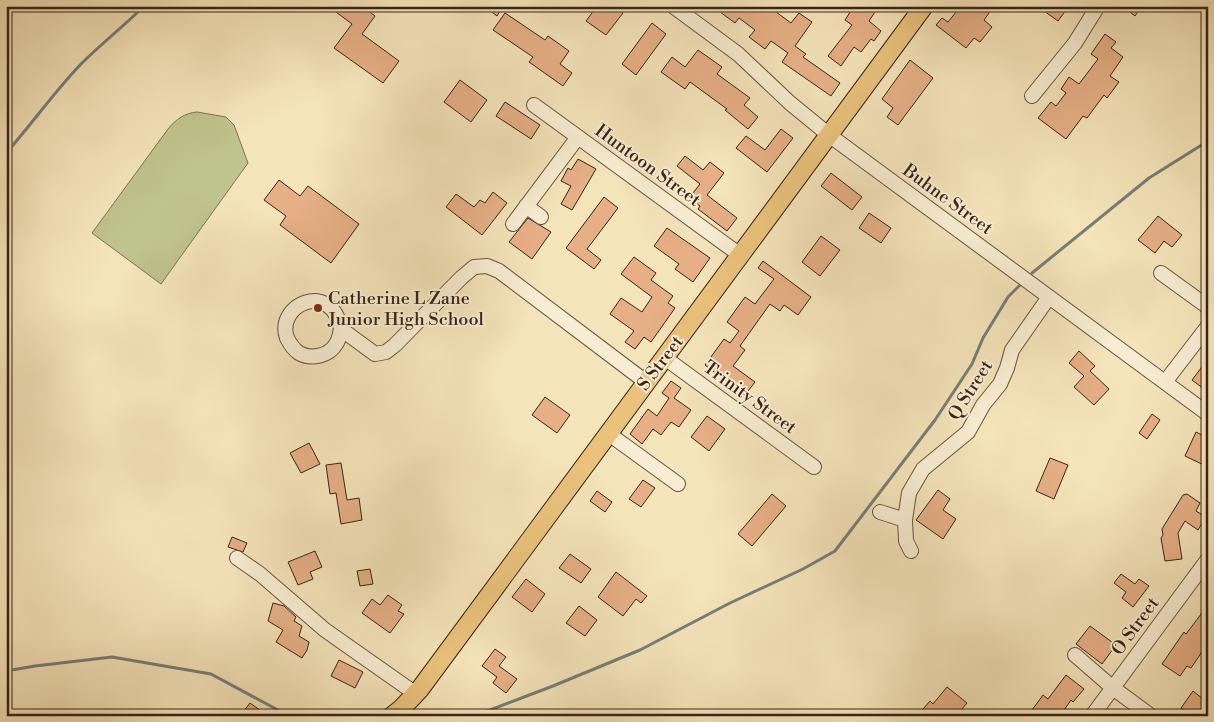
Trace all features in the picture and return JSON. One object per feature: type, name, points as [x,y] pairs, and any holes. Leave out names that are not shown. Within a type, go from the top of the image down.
[{"type":"main road","name":"S Street","points":[[392,716],[416,694],[924,6]]},
{"type":"street","name":"Buhne Street","points":[[673,6],[738,54],[790,103],[829,135],[1208,414]]},
{"type":"street","points":[[1032,96],[1075,43],[1098,6]]},
{"type":"street","name":"Huntoon Street","points":[[534,105],[740,255]]},
{"type":"street","points":[[513,224],[578,137]]},
{"type":"street","points":[[526,206],[541,217]]},
{"type":"street","points":[[341,329],[336,345],[327,353],[315,357],[298,352],[290,344],[286,333],[286,325],[290,314],[298,305],[310,301],[319,302],[330,307],[339,317],[341,329],[375,354],[386,352],[395,346],[461,278],[474,267],[486,266],[499,271],[646,382]]},
{"type":"street","points":[[1161,273],[1208,307]]},
{"type":"street","name":"Q Street","points":[[911,551],[906,541],[905,520],[909,493],[923,469],[968,432],[984,405],[1000,384],[1012,350],[1049,297]]},
{"type":"street","points":[[1165,382],[1208,326]]},
{"type":"street","name":"Trinity Street","points":[[665,358],[814,467]]},
{"type":"street","points":[[609,434],[678,484]]},
{"type":"street","points":[[880,512],[905,520]]},
{"type":"street","points":[[237,558],[267,579],[325,630],[416,694]]},
{"type":"street","name":"O Street","points":[[1092,716],[1208,559]]},
{"type":"street","points":[[1075,655],[1113,688],[1151,716]]},
{"type":"green space","points":[[197,112],[226,117],[234,125],[248,163],[161,284],[92,233],[171,125],[185,115]]},
{"type":"building","points":[[328,6],[362,6],[375,16],[362,34],[399,61],[383,83],[334,48],[352,24]]},
{"type":"building","points":[[484,6],[503,6],[497,16]]},
{"type":"building","points":[[597,6],[614,6],[623,13],[606,35],[586,21]]},
{"type":"building","points":[[712,6],[768,6],[791,23],[799,13],[812,22],[795,46],[806,54],[803,57],[840,83],[831,96],[782,62],[788,53],[771,41],[765,49],[749,37],[755,30],[739,18],[735,23]]},
{"type":"building","points":[[854,6],[879,6],[869,21],[881,31],[874,41],[871,39],[861,52],[854,47],[841,66],[828,56],[852,25],[845,20]]},
{"type":"building","points":[[961,6],[994,6],[984,20],[992,27],[980,42],[974,38],[966,48],[936,25],[942,18],[948,22]]},
{"type":"building","points":[[1037,6],[1069,6],[1058,21]]},
{"type":"building","points":[[1122,6],[1142,6],[1135,16]]},
{"type":"building","points":[[505,13],[545,40],[548,36],[569,51],[560,64],[572,73],[563,86],[529,62],[533,57],[493,30]]},
{"type":"building","points":[[652,23],[666,34],[636,75],[622,64]]},
{"type":"building","points":[[1105,34],[1116,42],[1111,48],[1123,57],[1110,76],[1119,82],[1107,98],[1104,95],[1087,118],[1083,116],[1066,139],[1038,118],[1051,102],[1056,106],[1066,93],[1061,89],[1069,77],[1079,84],[1098,59],[1091,54]]},
{"type":"building","points":[[698,50],[722,67],[717,74],[750,98],[744,105],[758,117],[748,129],[725,110],[727,109],[690,82],[685,89],[661,72],[672,57],[685,67]]},
{"type":"building","points":[[910,60],[933,78],[898,125],[887,117],[893,108],[882,99]]},
{"type":"building","points":[[460,80],[487,100],[471,122],[444,102]]},
{"type":"building","points":[[505,102],[540,125],[531,139],[496,116]]},
{"type":"building","points":[[781,129],[793,138],[767,172],[736,148],[746,136],[765,150]]},
{"type":"building","points":[[685,156],[703,170],[710,162],[724,173],[707,195],[737,218],[727,231],[698,209],[700,206],[689,198],[700,184],[677,166]]},
{"type":"building","points":[[578,159],[596,169],[572,210],[561,204],[571,186],[561,181],[568,168],[571,170]]},
{"type":"building","points":[[831,173],[862,197],[852,210],[821,186]]},
{"type":"building","points":[[279,180],[300,196],[308,186],[359,224],[331,263],[280,225],[286,216],[264,200]]},
{"type":"building","points":[[493,192],[507,203],[482,235],[446,207],[456,194],[474,207],[480,200],[485,203]]},
{"type":"building","points":[[604,197],[618,208],[587,249],[601,260],[594,269],[566,248]]},
{"type":"building","points":[[869,213],[891,228],[881,243],[859,228]]},
{"type":"building","points":[[1158,216],[1182,235],[1172,247],[1164,241],[1155,253],[1138,240]]},
{"type":"building","points":[[528,218],[551,232],[532,259],[509,242]]},
{"type":"building","points":[[667,228],[710,258],[693,282],[675,269],[679,264],[654,246]]},
{"type":"building","points":[[821,236],[840,250],[820,276],[802,262]]},
{"type":"building","points":[[634,257],[656,273],[651,280],[673,296],[668,303],[675,308],[651,342],[644,337],[635,349],[625,342],[634,331],[610,314],[621,298],[642,312],[652,297],[621,274]]},
{"type":"building","points":[[763,261],[811,297],[798,315],[784,305],[780,311],[770,304],[740,346],[745,350],[733,366],[755,382],[745,395],[705,365],[724,339],[730,343],[739,331],[727,322],[745,297],[755,304],[774,279],[758,268]]},
{"type":"building","points":[[1079,351],[1095,366],[1090,371],[1109,389],[1094,405],[1074,387],[1084,376],[1069,363]]},
{"type":"building","points":[[1208,359],[1208,392],[1192,380]]},
{"type":"building","points":[[671,381],[681,388],[674,398],[691,410],[679,427],[671,422],[661,435],[653,429],[642,444],[630,434],[648,409],[657,416],[669,398],[662,393]]},
{"type":"building","points":[[545,397],[570,415],[557,433],[532,415]]},
{"type":"building","points":[[1152,414],[1160,420],[1147,439],[1139,433]]},
{"type":"building","points":[[707,416],[725,429],[709,451],[691,437]]},
{"type":"building","points":[[1196,432],[1208,438],[1205,447],[1208,448],[1208,467],[1185,456]]},
{"type":"building","points":[[309,443],[320,464],[301,473],[290,453]]},
{"type":"building","points":[[1050,458],[1068,465],[1054,499],[1036,491]]},
{"type":"building","points":[[341,463],[347,500],[359,498],[362,520],[341,524],[336,493],[330,494],[326,465]]},
{"type":"building","points":[[643,480],[655,488],[641,507],[629,499]]},
{"type":"building","points":[[938,490],[950,499],[943,510],[956,519],[943,539],[916,520]]},
{"type":"building","points":[[597,491],[612,502],[605,512],[590,501]]},
{"type":"building","points":[[772,494],[786,506],[752,546],[738,534]]},
{"type":"building","points":[[1187,494],[1200,503],[1196,511],[1206,517],[1198,530],[1185,521],[1178,533],[1182,559],[1165,561],[1161,538],[1163,535],[1162,529],[1183,495]]},
{"type":"building","points":[[232,537],[247,543],[243,552],[228,547]]},
{"type":"building","points":[[315,551],[322,567],[310,572],[313,579],[298,585],[288,562]]},
{"type":"building","points":[[570,554],[591,569],[581,583],[559,568]]},
{"type":"building","points":[[370,569],[373,584],[360,586],[357,571]]},
{"type":"building","points":[[616,572],[647,596],[641,603],[636,599],[623,616],[598,597]]},
{"type":"building","points":[[1121,574],[1135,584],[1139,579],[1149,586],[1133,607],[1122,598],[1126,592],[1114,583]]},
{"type":"building","points":[[526,579],[545,594],[532,612],[512,597]]},
{"type":"building","points":[[388,595],[402,605],[398,611],[404,614],[390,633],[362,613],[372,599],[380,605]]},
{"type":"building","points":[[273,603],[284,606],[296,617],[294,621],[302,626],[299,636],[309,642],[302,658],[276,642],[283,630],[268,621]]},
{"type":"building","points":[[1208,605],[1208,643],[1191,668],[1187,666],[1180,676],[1162,664],[1184,632],[1186,634]]},
{"type":"building","points":[[579,606],[597,620],[585,636],[566,623]]},
{"type":"building","points":[[1090,626],[1116,645],[1102,664],[1076,644]]},
{"type":"building","points":[[495,649],[506,657],[499,666],[517,679],[506,693],[493,683],[497,677],[482,666]]},
{"type":"building","points":[[339,660],[363,672],[355,688],[331,676]]},
{"type":"building","points":[[1066,675],[1084,689],[1073,702],[1071,700],[1060,716],[1040,716],[1032,710],[1043,695],[1048,699]]},
{"type":"building","points":[[947,687],[967,703],[956,716],[917,716],[930,701],[933,704]]},
{"type":"building","points":[[1193,691],[1208,703],[1208,710],[1204,716],[1185,716],[1187,712],[1181,708]]},
{"type":"building","points":[[250,703],[268,716],[240,716]]},
{"type":"waterway","points":[[6,153],[81,64],[144,6]]},
{"type":"waterway","points":[[1032,273],[1149,178],[1208,141]]},
{"type":"waterway","points":[[474,716],[640,650],[730,603],[803,569],[835,551],[935,420],[972,364],[983,338],[1008,297],[1023,282]]},
{"type":"waterway","points":[[6,671],[112,657],[211,674],[289,716]]},
{"type":"place","name":"Catherine L Zane Junior High School","points":[[318,308]]}]
